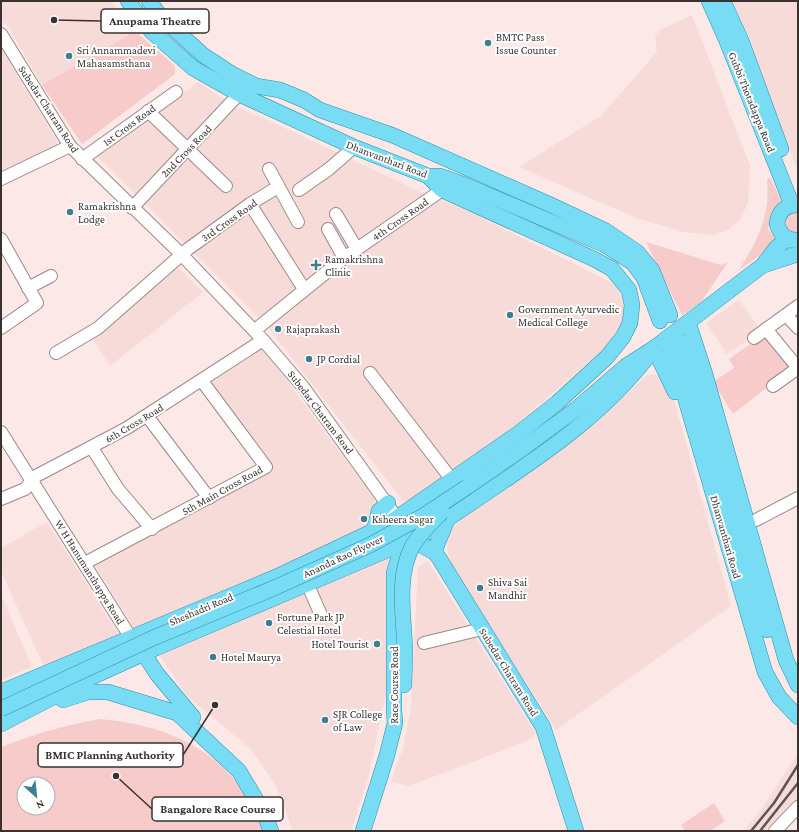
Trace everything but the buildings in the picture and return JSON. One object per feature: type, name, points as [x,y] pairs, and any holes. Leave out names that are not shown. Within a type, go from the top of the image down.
[{"type":"main road","name":"Dhanvanthari Road","points":[[128,1],[151,31],[193,68],[239,94],[354,147],[428,176],[440,176],[446,185],[595,240],[633,263],[644,278],[665,318],[652,270],[637,252],[606,231],[551,205],[392,135],[320,110],[288,93],[256,86],[232,74],[203,55],[162,18],[148,1]]},
{"type":"main road","name":"Gubbi Thotadappa Road","points":[[709,1],[795,205]]},
{"type":"main road","name":"Gubbi Thotadappa Road","points":[[723,1],[741,40],[798,190]]},
{"type":"main road","points":[[277,111],[288,93]]},
{"type":"main road","points":[[446,185],[612,269],[629,290],[632,305],[630,323],[623,337],[622,345],[618,354],[580,392],[578,406]]},
{"type":"main road","points":[[1,724],[28,712],[92,677],[142,654],[411,540],[447,520],[555,446],[580,427],[667,345],[688,322],[763,265],[777,247],[792,239],[778,230],[777,218],[780,212],[795,205]]},
{"type":"main road","points":[[763,265],[784,257],[798,254]]},
{"type":"main road","points":[[688,322],[705,374],[786,660],[798,685]]},
{"type":"main road","name":"Sheshadri Road","points":[[1,692],[276,577],[374,531],[398,517],[452,480],[557,403],[607,357],[623,337]]},
{"type":"main road","name":"Dhanvanthari Road","points":[[667,345],[778,666],[789,683],[798,693]]},
{"type":"main road","points":[[667,345],[671,381],[678,398],[726,569],[754,656],[779,697],[798,717]]},
{"type":"main road","name":"Ananda Rao Flyover","points":[[1,709],[153,638],[274,588],[370,545],[423,516],[467,487],[526,446],[578,406],[626,366],[667,345]]},
{"type":"main road","points":[[396,723],[403,701],[405,651],[403,583],[408,558],[412,548],[422,533],[467,487]]},
{"type":"main road","points":[[374,531],[379,511],[388,503]]},
{"type":"main road","points":[[411,540],[434,552],[447,520]]},
{"type":"main road","name":"Race Course Road","points":[[363,831],[396,723],[394,710],[394,573],[401,550],[411,540]]},
{"type":"main road","name":"Subedar Chatram Road","points":[[434,552],[543,727],[576,831]]},
{"type":"main road","name":"W H Hanumanthappa Road","points":[[131,638],[181,710]]},
{"type":"main road","points":[[28,712],[88,692],[97,691],[108,692],[181,710],[231,751],[253,776],[268,801],[278,831]]},
{"type":"main road","points":[[181,710],[239,771],[264,813],[271,831]]},
{"type":"street","name":"Subedar Chatram Road","points":[[1,34],[70,146],[182,255],[255,330],[304,388],[398,517],[411,540]]},
{"type":"street","name":"1st Cross Road","points":[[82,159],[176,92]]},
{"type":"street","name":"2nd Cross Road","points":[[132,208],[239,94]]},
{"type":"street","points":[[148,111],[226,186]]},
{"type":"street","points":[[1,179],[70,146]]},
{"type":"street","points":[[299,190],[329,169],[354,147]]},
{"type":"street","points":[[269,169],[298,222]]},
{"type":"street","name":"4th Cross Road","points":[[255,330],[344,258],[446,185]]},
{"type":"street","name":"3rd Cross Road","points":[[56,353],[98,328],[182,255],[250,204],[278,187]]},
{"type":"street","points":[[250,204],[304,289]]},
{"type":"street","points":[[336,214],[357,249]]},
{"type":"street","points":[[328,230],[344,258]]},
{"type":"street","points":[[1,328],[37,303],[3,246]]},
{"type":"street","points":[[28,288],[51,276]]},
{"type":"street","points":[[754,338],[798,306]]},
{"type":"street","points":[[786,315],[798,328]]},
{"type":"street","points":[[766,329],[798,368],[773,386]]},
{"type":"street","name":"6th Cross Road","points":[[1,500],[25,489],[36,476],[92,448],[147,416],[263,340]]},
{"type":"street","points":[[370,373],[452,480]]},
{"type":"street","name":"5th Main Cross Road","points":[[84,563],[152,529],[266,467],[202,381]]},
{"type":"street","points":[[147,416],[209,498]]},
{"type":"street","name":"W H Hanumanthappa Road","points":[[1,432],[131,638]]},
{"type":"street","points":[[92,448],[118,489],[152,529]]},
{"type":"street","points":[[756,520],[798,498]]},
{"type":"street","points":[[307,583],[321,615]]},
{"type":"street","points":[[424,643],[482,629]]},
{"type":"street","points":[[775,831],[798,807]]},
{"type":"shaded area","points":[[1,1],[112,1],[116,9],[135,31],[42,85],[9,28],[1,20]]},
{"type":"shaded area","points":[[733,1],[798,1],[798,172],[776,116],[750,39]]},
{"type":"shaded area","points":[[692,15],[750,166],[748,202],[741,219],[728,230],[712,235],[684,232],[639,219],[519,167],[602,115],[657,52],[655,36],[660,30]]},
{"type":"shaded area","points":[[135,31],[175,66],[175,74],[82,144],[42,85]]},
{"type":"shaded area","points":[[1,48],[57,141],[56,146],[1,170]]},
{"type":"shaded area","points":[[198,82],[235,107],[268,120],[429,196],[263,322],[96,155]]},
{"type":"shaded area","points":[[769,178],[771,179],[781,200],[773,210],[768,229],[778,242],[738,271],[757,239],[765,217],[768,193],[767,180]]},
{"type":"shaded area","name":"Government Ayurvedic Medical College","points":[[436,198],[468,211],[612,283],[627,302],[624,324],[607,346],[515,426],[415,499],[403,501],[267,326]]},
{"type":"shaded area","points":[[794,212],[798,213],[798,232],[794,233],[790,232],[784,227],[786,215]]},
{"type":"shaded area","points":[[646,242],[721,265],[728,262],[701,302],[682,315]]},
{"type":"shaded area","points":[[176,265],[203,292],[110,366],[91,336]]},
{"type":"shaded area","points":[[739,300],[761,331],[727,354],[706,323]]},
{"type":"shaded area","points":[[765,334],[792,368],[733,414],[713,382],[734,368],[729,359]]},
{"type":"shaded area","points":[[261,345],[374,499],[377,509],[368,531],[141,630],[133,626],[92,561],[272,468],[207,380]]},
{"type":"shaded area","points":[[652,374],[659,376],[673,396],[731,606],[556,730],[453,567],[447,549],[450,530],[462,519],[580,436],[646,376]]},
{"type":"shaded area","points":[[47,522],[119,635],[44,667],[1,571],[1,548]]},
{"type":"shaded area","points":[[390,556],[387,689],[368,778],[351,831],[292,831],[286,810],[275,784],[250,748],[187,696],[158,653]]},
{"type":"shaded area","points":[[428,561],[536,734],[527,741],[409,786],[391,782],[403,749],[411,707],[418,567]]},
{"type":"shaded area","points":[[1,594],[32,667],[1,680]]},
{"type":"shaded area","points":[[100,719],[144,726],[183,740],[201,750],[218,763],[233,778],[250,800],[267,831],[1,831],[1,747],[62,727]]},
{"type":"shaded area","points":[[798,753],[798,803],[771,831],[743,831],[761,810]]},
{"type":"shaded area","points":[[714,803],[725,821],[710,831],[685,831],[681,825]]},
{"type":"railway","points":[[751,831],[774,803],[798,765]]},
{"type":"railway","points":[[760,831],[798,783]]},
{"type":"place","name":"Anupama Theatre","points":[[54,20]]},
{"type":"place","name":"BMTC Pass Issue Counter","points":[[488,43]]},
{"type":"place","name":"Sri Annammadevi Mahasamsthana","points":[[69,56]]},
{"type":"place","name":"Ramakrishna Lodge","points":[[70,212]]},
{"type":"place","name":"Ramakrishna Clinic","points":[[316,265]]},
{"type":"place","name":"Government Ayurvedic Medical College","points":[[510,315]]},
{"type":"place","name":"Rajaprakash","points":[[278,329]]},
{"type":"place","name":"JP Cordial","points":[[309,359]]},
{"type":"place","name":"Ksheera Sagar","points":[[364,519]]},
{"type":"place","name":"Shiva Sai Mandhir","points":[[480,588]]},
{"type":"place","name":"Fortune Park JP Celestial Hotel","points":[[269,623]]},
{"type":"place","name":"Hotel Tourist","points":[[377,644]]},
{"type":"place","name":"Hotel Maurya","points":[[213,657]]},
{"type":"place","name":"BMIC Planning Authority","points":[[215,705]]},
{"type":"place","name":"SJR College of Law","points":[[325,720]]},
{"type":"place","name":"Bangalore Race Course","points":[[116,776]]}]
